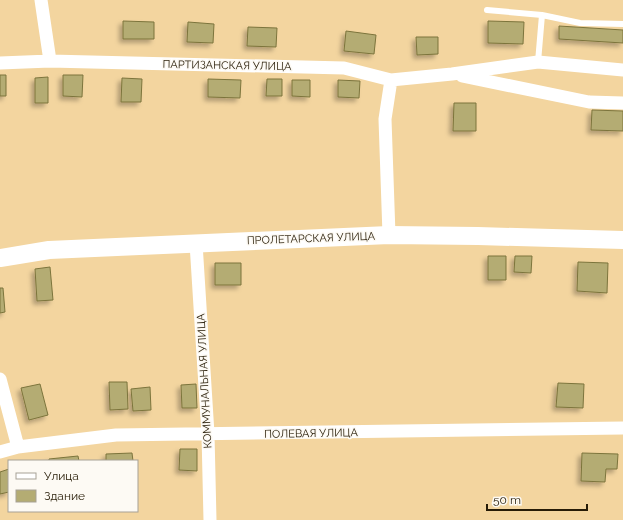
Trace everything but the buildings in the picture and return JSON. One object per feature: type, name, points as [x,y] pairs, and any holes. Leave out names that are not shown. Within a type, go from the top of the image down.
[{"type":"street","points":[[41,0],[50,61]]},
{"type":"street","name":"ПАРТИЗАНСКАЯ УЛИЦА","points":[[0,62],[50,61],[344,68],[391,80],[452,74],[538,62],[623,70]]},
{"type":"street","name":"ПАРТИЗАНСКАЯ УЛИЦА","points":[[452,74],[589,102],[623,103]]},
{"type":"street","points":[[389,235],[385,119],[391,80]]},
{"type":"street","name":"ПРОЛЕТАРСКАЯ УЛИЦА","points":[[0,258],[49,250],[389,235],[623,240]]},
{"type":"street","name":"КОММУНАЛЬНАЯ УЛИЦА","points":[[196,243],[208,434],[210,520]]},
{"type":"street","points":[[0,379],[18,447]]},
{"type":"street","name":"ПОЛЕВАЯ УЛИЦА","points":[[0,452],[18,447],[116,435],[623,428]]},
{"type":"lane","points":[[487,10],[542,15],[580,23],[623,24]]},
{"type":"lane","points":[[538,62],[542,15]]}]
